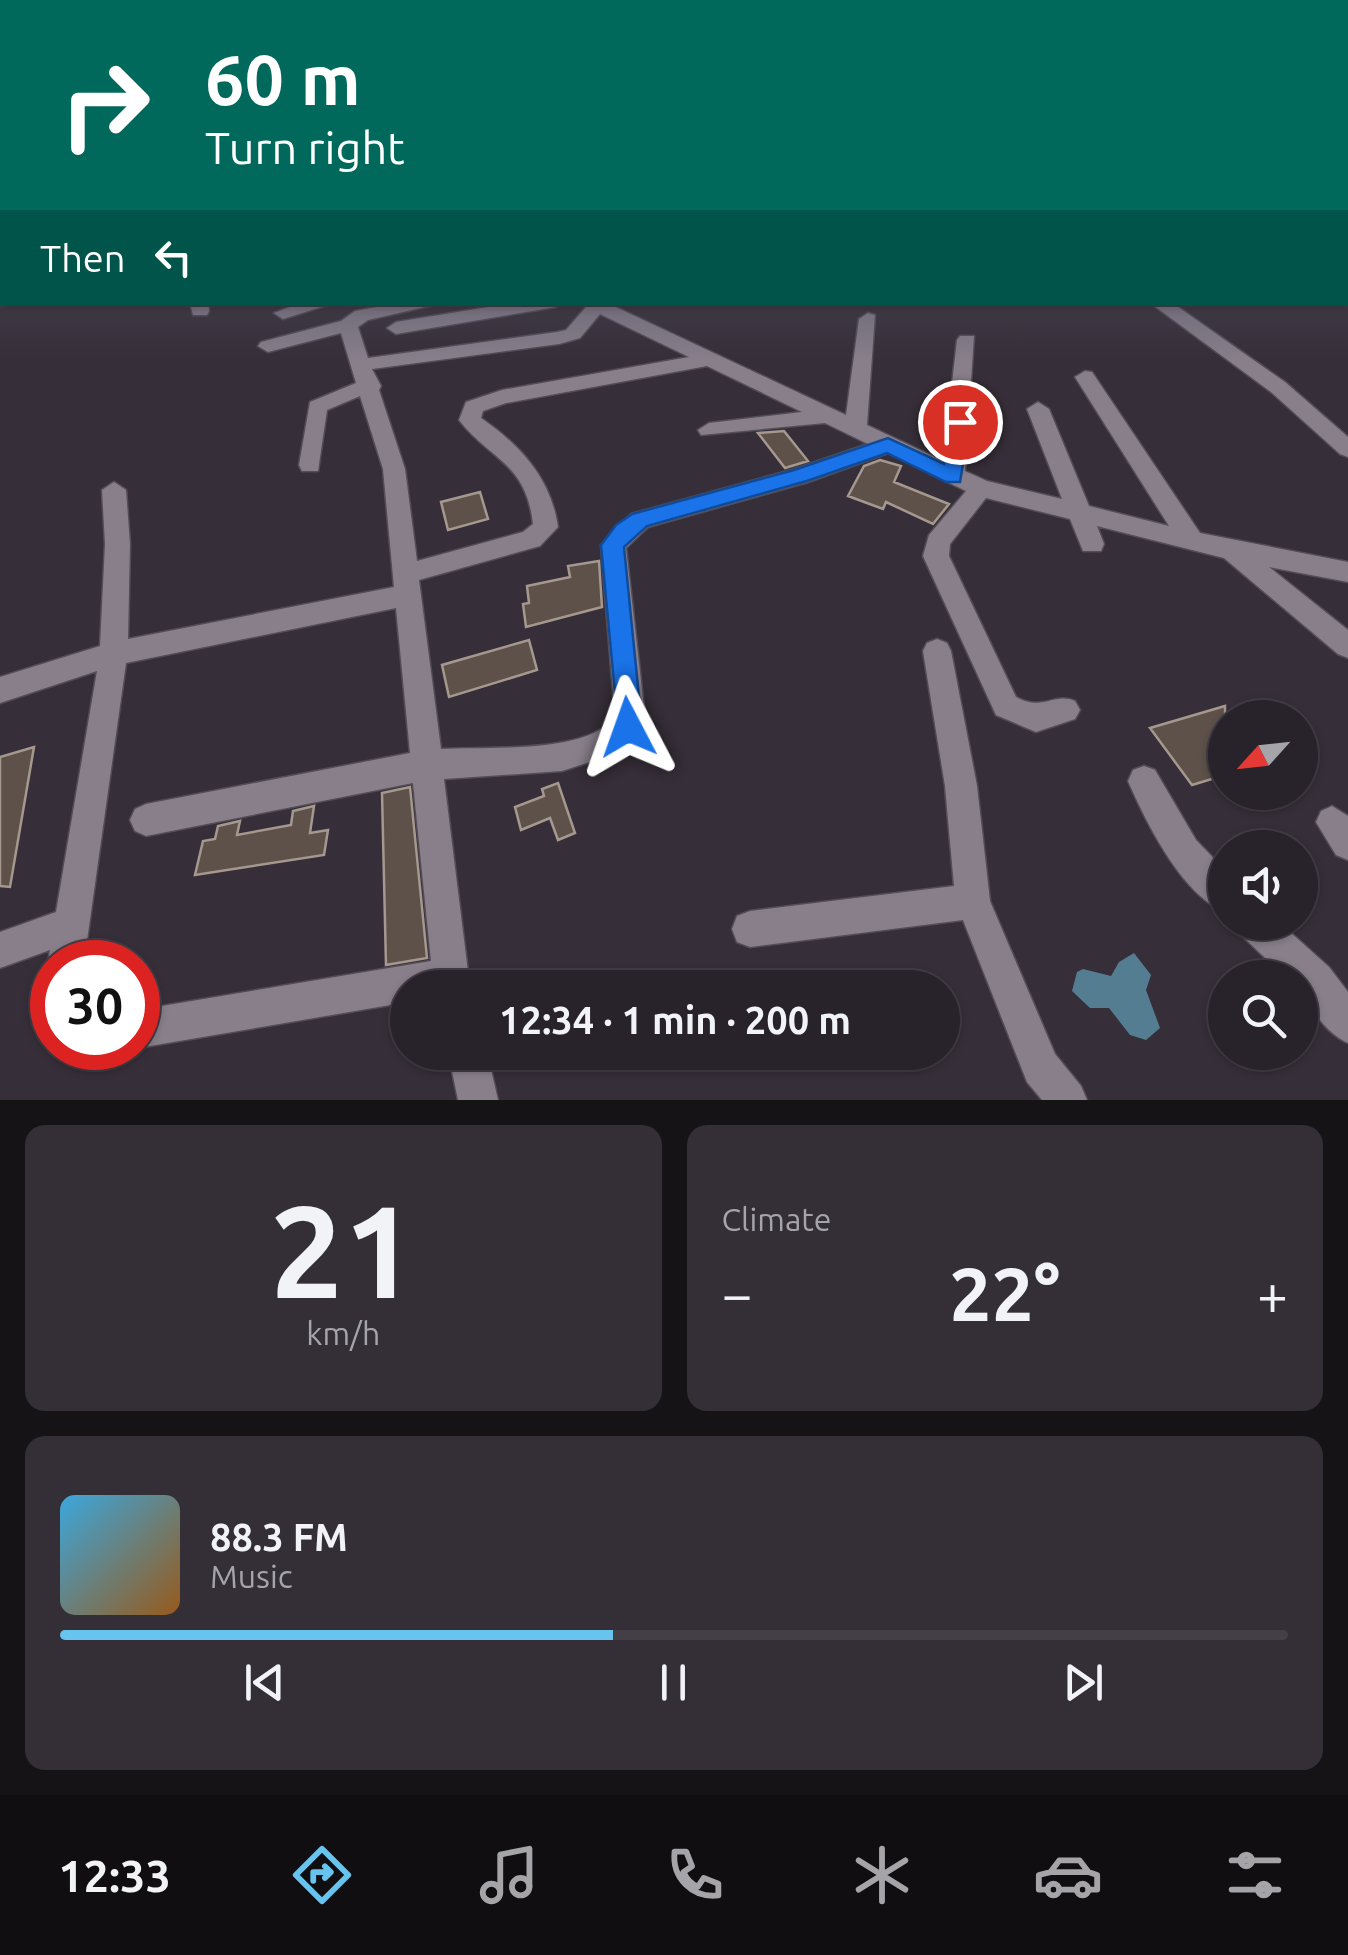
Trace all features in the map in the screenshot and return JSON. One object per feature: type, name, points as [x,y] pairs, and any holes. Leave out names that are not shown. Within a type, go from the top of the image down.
[{"type":"street","points":[[282,313],[315,305]]},
{"type":"street","points":[[268,346],[348,326],[362,315],[420,305]]},
{"type":"street","points":[[396,328],[538,305]]},
{"type":"street","points":[[310,465],[317,407],[365,375],[574,334],[593,305]]},
{"type":"street","points":[[596,305],[713,358],[823,416],[982,488],[1230,550],[1348,572]]},
{"type":"street","points":[[1162,305],[1278,387],[1348,449]]},
{"type":"street","points":[[855,431],[868,319]]},
{"type":"street","points":[[348,326],[394,469],[410,584],[450,970]]},
{"type":"street","points":[[953,477],[967,340]]},
{"type":"street","points":[[0,690],[112,654],[410,584],[531,540],[546,527],[540,498],[522,465],[501,441],[470,420],[468,414],[473,408],[502,396],[713,358]]},
{"type":"street","points":[[1085,377],[1191,538]]},
{"type":"street","points":[[1038,409],[1092,544]]},
{"type":"street","points":[[709,430],[823,416]]},
{"type":"street","points":[[146,820],[430,765],[532,762],[566,756],[620,736],[628,727],[630,716],[612,545],[624,531],[640,520],[800,476],[888,445]]},
{"type":"street","points":[[982,488],[938,542],[936,556],[1006,706],[1027,718],[1048,719],[1065,710]]},
{"type":"street","points":[[69,940],[112,654],[117,576],[114,490]]},
{"type":"street","points":[[1230,550],[1348,646]]},
{"type":"street","points":[[937,650],[960,786],[973,901],[1041,1068],[1067,1100]]},
{"type":"street","points":[[1144,782],[1184,852],[1208,877]]},
{"type":"street","points":[[750,929],[973,901]]},
{"type":"street","points":[[0,950],[72,924]]},
{"type":"street","points":[[1272,940],[1316,980],[1348,1024]]},
{"type":"street","points":[[160,1026],[390,991]]},
{"type":"street","points":[[471,1070],[478,1100]]},
{"type":"water","points":[[1134,953],[1151,975],[1146,990],[1160,1028],[1146,1040],[1130,1035],[1109,1008],[1090,1008],[1072,991],[1077,972],[1083,969],[1111,976],[1119,962]]},
{"type":"building","points":[[784,431],[808,461],[785,468],[758,433]]},
{"type":"building","points":[[880,460],[901,466],[894,482],[949,504],[933,524],[886,502],[883,509],[848,496],[864,466]]},
{"type":"building","points":[[480,492],[488,519],[448,530],[441,502]]},
{"type":"building","points":[[599,561],[602,607],[526,627],[523,604],[529,603],[527,586],[570,577],[568,566]]},
{"type":"building","points":[[529,640],[537,670],[449,697],[442,665]]},
{"type":"building","points":[[1208,711],[1208,780],[1192,785],[1150,728]]},
{"type":"building","points":[[34,747],[10,887],[0,886],[0,757]]},
{"type":"building","points":[[558,783],[575,833],[558,840],[550,818],[521,830],[515,807],[544,796],[542,789]]},
{"type":"building","points":[[410,787],[427,958],[386,965],[382,793]]},
{"type":"building","points":[[314,806],[310,833],[328,830],[324,855],[195,875],[203,841],[215,839],[218,826],[240,821],[237,835],[291,825],[293,811]]},
{"type":"route","points":[[628,727],[612,545],[624,531],[640,520],[800,476],[888,445],[953,477],[960,422]]}]
